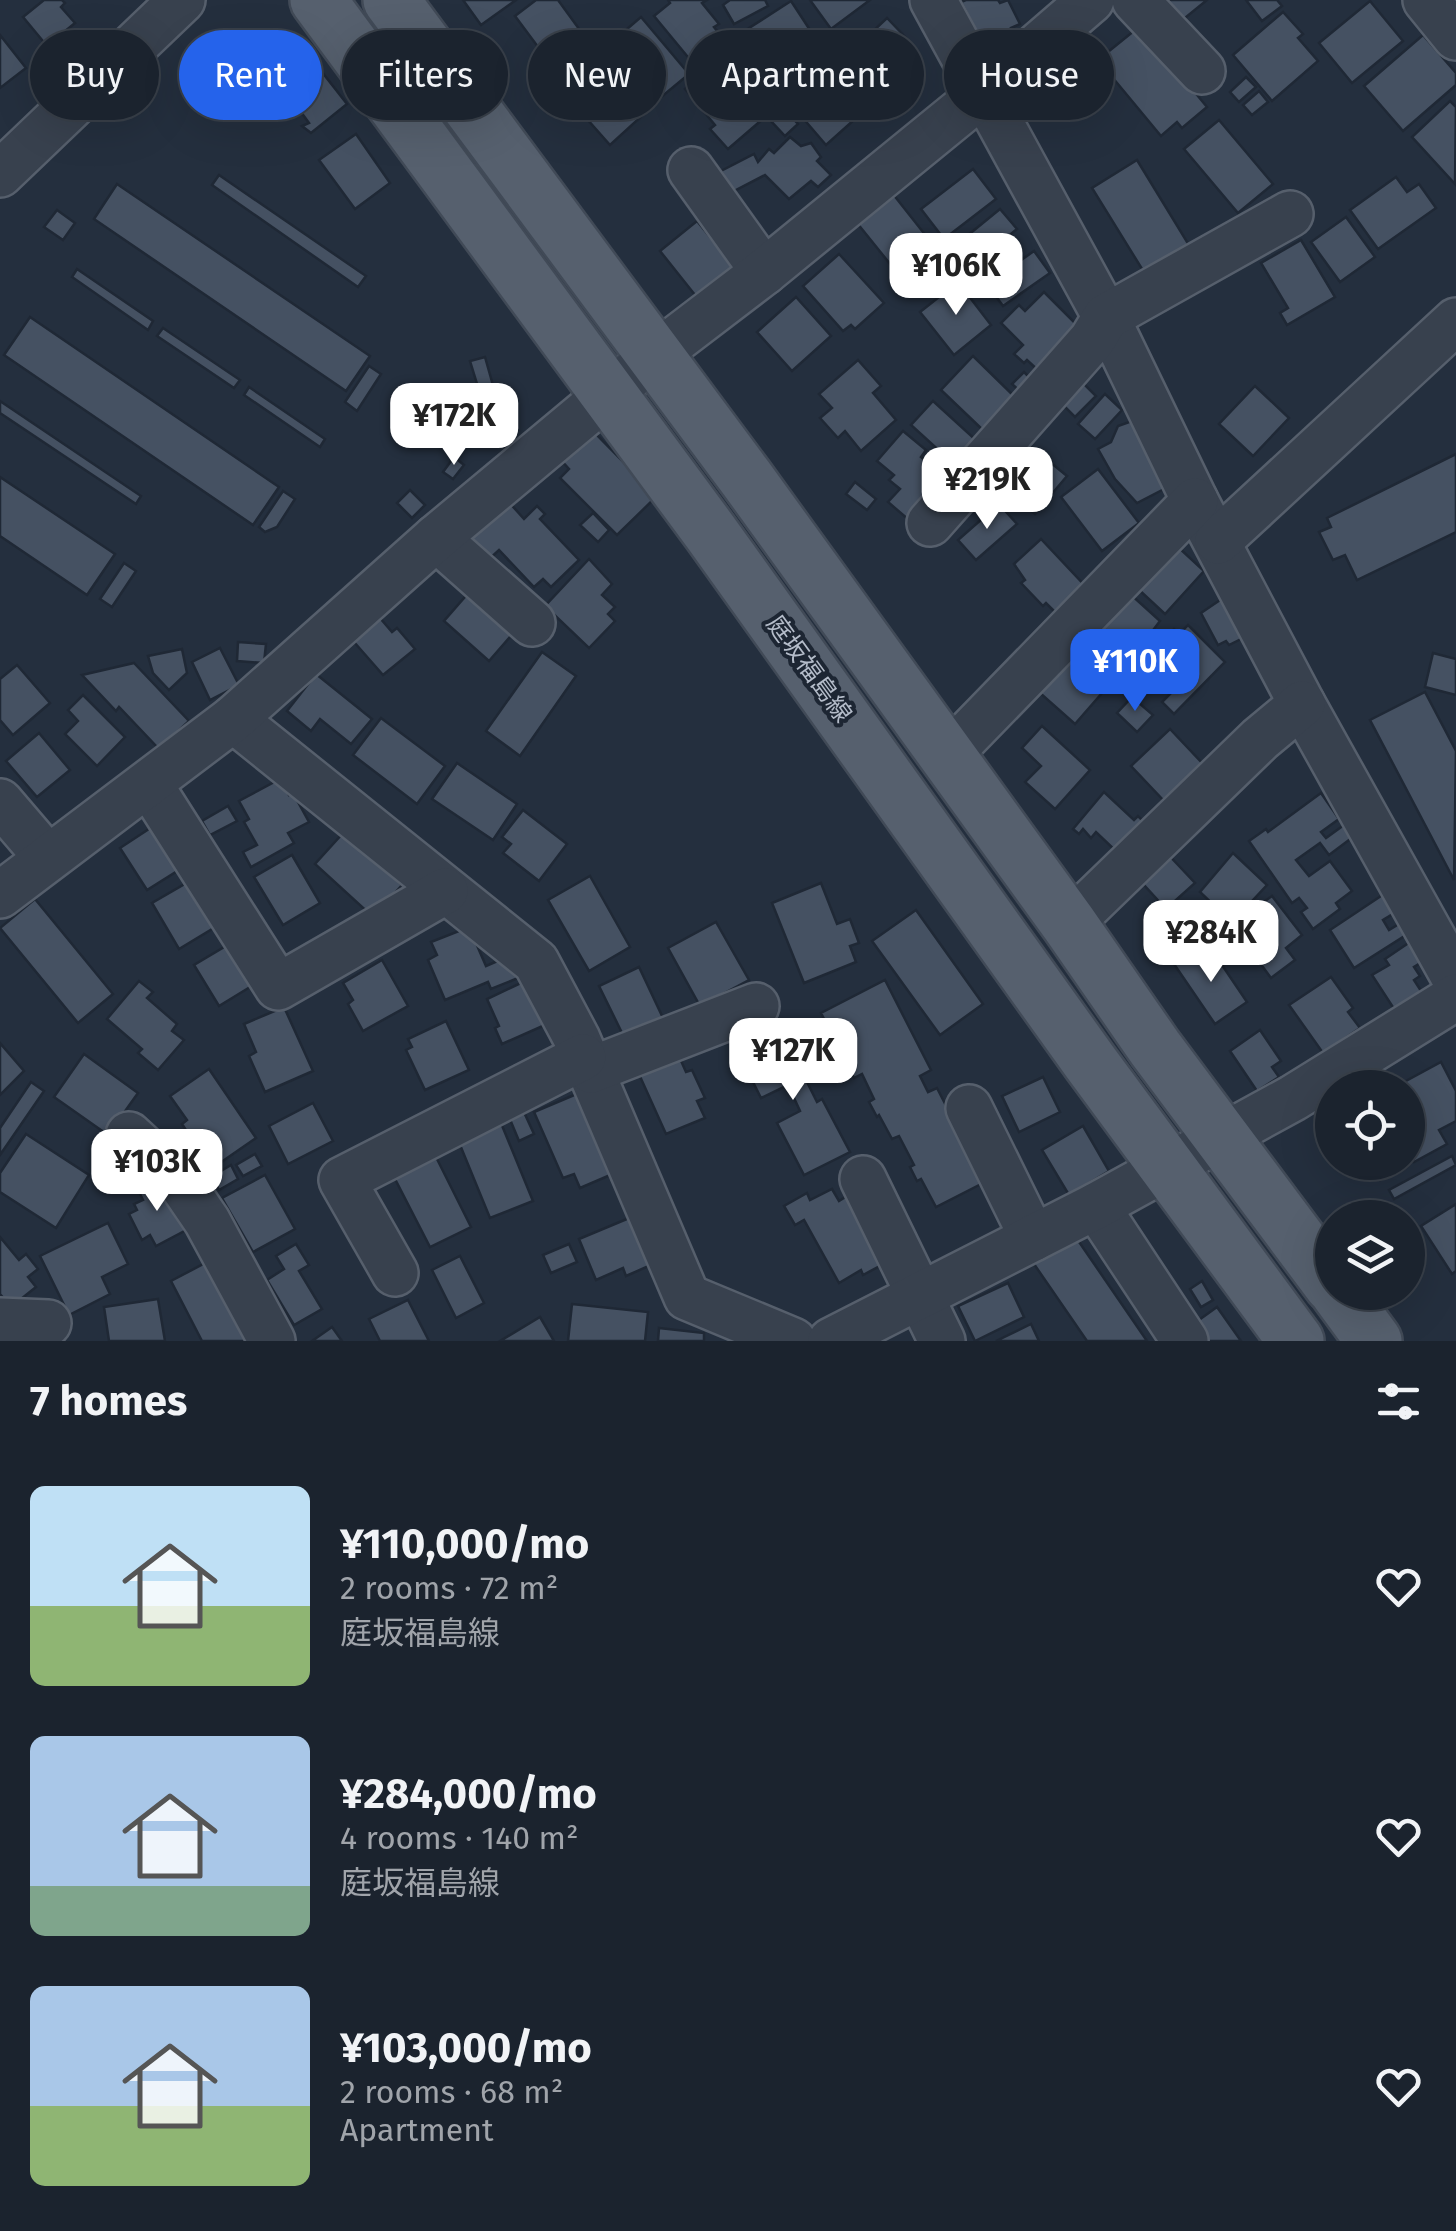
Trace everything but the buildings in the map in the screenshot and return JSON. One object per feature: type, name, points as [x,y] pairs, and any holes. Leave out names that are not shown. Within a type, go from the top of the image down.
[{"type":"main road","name":"庭坂福島線","points":[[318,0],[1296,1341]]},
{"type":"main road","points":[[391,0],[1315,1262]]},
{"type":"main road","points":[[1351,1310],[1374,1341]]},
{"type":"street","points":[[0,174],[182,0]]},
{"type":"street","points":[[932,0],[948,30]]},
{"type":"street","points":[[1056,30],[1091,0]]},
{"type":"street","points":[[1134,0],[1202,71]]},
{"type":"street","points":[[1426,0],[1456,37]]},
{"type":"street","points":[[0,896],[233,719],[436,538],[607,395],[950,120]]},
{"type":"street","points":[[996,120],[1106,318],[1302,704],[1456,980]]},
{"type":"street","points":[[690,170],[764,272]]},
{"type":"street","points":[[930,523],[1092,340],[1106,318],[1290,214]]},
{"type":"street","points":[[1218,542],[1456,321]]},
{"type":"street","points":[[946,758],[1196,500]]},
{"type":"street","points":[[436,538],[532,623]]},
{"type":"street","points":[[1070,924],[1260,739],[1302,704]]},
{"type":"street","points":[[233,719],[536,962],[577,1039],[688,1297],[792,1341]]},
{"type":"street","points":[[148,784],[278,988],[446,891]]},
{"type":"street","points":[[0,802],[47,857]]},
{"type":"street","points":[[831,1341],[1096,1206],[1293,1098],[1456,996]]},
{"type":"street","points":[[395,1273],[342,1180],[587,1063],[756,1006]]},
{"type":"street","points":[[968,1108],[1034,1238]]},
{"type":"street","points":[[129,1136],[180,1184],[208,1221],[272,1341]]},
{"type":"street","points":[[863,1180],[942,1341]]},
{"type":"street","points":[[1096,1206],[1185,1341]]},
{"type":"street","points":[[0,1321],[48,1323]]}]
